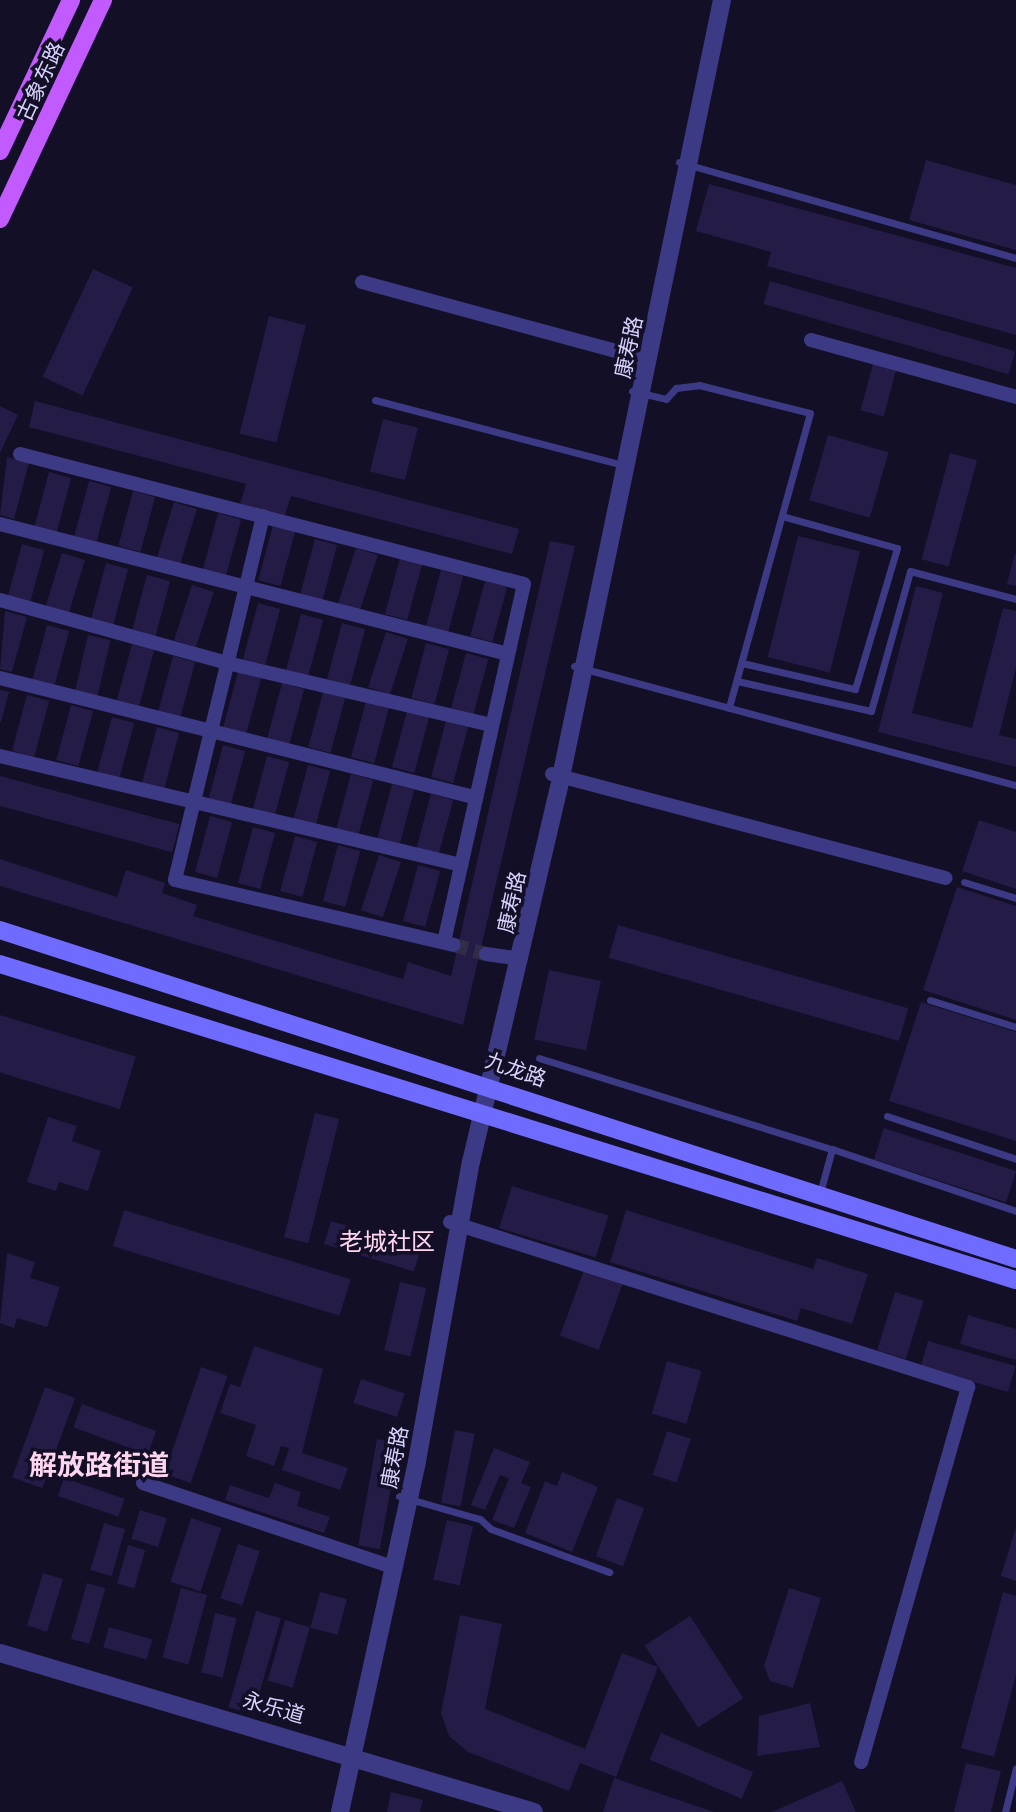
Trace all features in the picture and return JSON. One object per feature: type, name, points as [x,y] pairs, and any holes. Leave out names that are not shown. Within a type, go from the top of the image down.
[{"type":"main road","name":"古象东路","points":[[0,151],[71,0]]},
{"type":"main road","name":"古象东路","points":[[0,219],[103,0]]},
{"type":"main road","name":"九龙路","points":[[0,930],[487,1083],[819,1197],[1016,1259]]},
{"type":"main road","points":[[0,964],[1016,1280]]},
{"type":"street","name":"康寿路","points":[[684,163],[712,0]]},
{"type":"street","name":"康寿路","points":[[329,1812],[346,1759],[390,1566],[455,1223],[516,959],[684,163],[722,0]]},
{"type":"street","points":[[362,282],[644,359]]},
{"type":"street","points":[[811,340],[1016,397]]},
{"type":"street","points":[[20,454],[263,516],[524,583],[461,865],[449,944],[175,880],[263,516]]},
{"type":"street","points":[[0,524],[508,654]]},
{"type":"street","points":[[0,600],[227,663],[492,725]]},
{"type":"street","points":[[0,678],[476,798]]},
{"type":"street","points":[[0,757],[193,806],[461,865]]},
{"type":"street","points":[[556,775],[945,878]]},
{"type":"street","points":[[486,954],[516,959]]},
{"type":"street","points":[[455,1223],[968,1387],[861,1762]]},
{"type":"street","points":[[143,1483],[390,1566]]},
{"type":"street","name":"永乐道","points":[[0,1653],[346,1759],[494,1812]]},
{"type":"street","name":"永乐道","points":[[0,1663],[534,1812]]},
{"type":"street","name":"康寿路","points":[[340,1812],[346,1759]]},
{"type":"lane","points":[[684,163],[1016,258]]},
{"type":"lane","points":[[637,392],[666,399],[676,388],[699,384],[810,413],[729,709]]},
{"type":"lane","points":[[375,400],[622,465]]},
{"type":"lane","points":[[741,663],[855,690],[897,548],[782,516]]},
{"type":"lane","points":[[737,681],[871,711],[910,571],[1016,599]]},
{"type":"lane","points":[[579,667],[1016,785]]},
{"type":"lane","points":[[964,882],[1016,898]]},
{"type":"lane","points":[[930,1000],[1016,1027]]},
{"type":"lane","points":[[539,1058],[832,1149],[1016,1211]]},
{"type":"lane","points":[[887,1116],[1016,1159]]},
{"type":"lane","points":[[819,1197],[832,1149]]},
{"type":"lane","points":[[404,1498],[480,1518],[491,1529],[609,1572]]},
{"type":"lane","points":[[1005,1812],[1016,1768]]},
{"type":"building","points":[[926,160],[1016,185],[1016,250],[909,220]]},
{"type":"building","points":[[709,184],[1016,268],[1016,335],[767,266],[771,252],[696,231]]},
{"type":"building","points":[[93,269],[133,288],[83,395],[43,377]]},
{"type":"building","points":[[770,281],[1015,351],[1009,374],[763,304]]},
{"type":"building","points":[[269,316],[306,325],[277,443],[240,433]]},
{"type":"building","points":[[874,360],[897,366],[884,416],[861,410]]},
{"type":"building","points":[[35,401],[519,529],[512,554],[291,496],[285,515],[240,504],[246,484],[29,427]]},
{"type":"building","points":[[0,406],[18,415],[0,453]]},
{"type":"building","points":[[383,419],[418,428],[405,480],[370,471]]},
{"type":"building","points":[[828,435],[889,452],[870,518],[809,500]]},
{"type":"building","points":[[950,453],[977,460],[949,566],[922,559]]},
{"type":"building","points":[[7,457],[29,463],[14,519],[0,515]]},
{"type":"building","points":[[49,472],[71,478],[56,533],[34,527]]},
{"type":"building","points":[[89,481],[111,487],[96,542],[74,536]]},
{"type":"building","points":[[133,491],[155,497],[140,552],[118,546]]},
{"type":"building","points":[[174,502],[197,509],[180,564],[157,557]]},
{"type":"building","points":[[218,513],[241,519],[226,575],[203,569]]},
{"type":"building","points":[[273,525],[295,531],[280,586],[258,580]]},
{"type":"building","points":[[798,536],[860,551],[830,673],[768,657]]},
{"type":"building","points":[[315,539],[337,545],[322,601],[300,595]]},
{"type":"building","points":[[550,541],[575,546],[463,1025],[0,886],[0,859],[117,897],[126,870],[165,883],[162,893],[197,905],[193,916],[403,979],[408,962],[451,976]]},
{"type":"building","points":[[22,544],[44,550],[29,606],[7,600]]},
{"type":"building","points":[[356,548],[378,555],[360,610],[338,603]]},
{"type":"building","points":[[62,553],[85,560],[68,615],[45,608]]},
{"type":"building","points":[[1016,554],[1016,586],[1007,584]]},
{"type":"building","points":[[400,558],[422,564],[407,620],[385,614]]},
{"type":"building","points":[[106,563],[128,569],[113,625],[91,619]]},
{"type":"building","points":[[441,570],[463,576],[448,632],[426,626]]},
{"type":"building","points":[[147,575],[170,581],[155,636],[132,630]]},
{"type":"building","points":[[485,581],[507,587],[492,642],[470,636]]},
{"type":"building","points":[[192,585],[214,592],[196,647],[174,640]]},
{"type":"building","points":[[916,586],[943,593],[912,713],[972,728],[1003,608],[1016,611],[1016,668],[999,735],[1016,739],[1016,767],[878,732]]},
{"type":"building","points":[[258,603],[280,609],[265,665],[243,659]]},
{"type":"building","points":[[5,611],[27,617],[12,672],[0,669]]},
{"type":"building","points":[[301,614],[323,620],[308,676],[286,670]]},
{"type":"building","points":[[342,623],[365,629],[350,685],[327,679]]},
{"type":"building","points":[[47,625],[69,631],[54,687],[32,681]]},
{"type":"building","points":[[386,632],[408,639],[390,694],[368,687]]},
{"type":"building","points":[[88,635],[110,640],[98,696],[75,691]]},
{"type":"building","points":[[426,643],[449,649],[434,704],[411,698]]},
{"type":"building","points":[[132,644],[154,650],[139,706],[117,700]]},
{"type":"building","points":[[466,653],[488,659],[473,714],[451,708]]},
{"type":"building","points":[[173,656],[195,662],[180,717],[158,711]]},
{"type":"building","points":[[238,672],[261,678],[246,733],[223,727]]},
{"type":"building","points":[[282,683],[304,689],[289,744],[267,738]]},
{"type":"building","points":[[0,690],[9,692],[1,722],[0,722]]},
{"type":"building","points":[[323,692],[345,698],[330,753],[308,747]]},
{"type":"building","points":[[27,695],[49,701],[34,757],[12,751]]},
{"type":"building","points":[[366,701],[389,707],[374,763],[351,757]]},
{"type":"building","points":[[71,705],[93,711],[78,766],[56,760]]},
{"type":"building","points":[[407,711],[429,717],[414,773],[392,767]]},
{"type":"building","points":[[112,717],[134,723],[119,778],[97,772]]},
{"type":"building","points":[[446,721],[468,727],[453,783],[431,777]]},
{"type":"building","points":[[157,727],[179,733],[164,789],[142,783]]},
{"type":"building","points":[[223,745],[245,751],[230,806],[208,800]]},
{"type":"building","points":[[267,756],[289,762],[274,817],[252,811]]},
{"type":"building","points":[[308,765],[330,771],[315,826],[293,820]]},
{"type":"building","points":[[351,774],[373,780],[358,836],[336,830]]},
{"type":"building","points":[[0,776],[180,824],[172,852],[0,806]]},
{"type":"building","points":[[392,784],[414,790],[399,846],[377,840]]},
{"type":"building","points":[[431,794],[453,800],[438,856],[416,850]]},
{"type":"building","points":[[210,816],[232,822],[217,878],[195,872]]},
{"type":"building","points":[[979,820],[1016,832],[1016,889],[962,871]]},
{"type":"building","points":[[253,827],[275,833],[260,889],[238,883]]},
{"type":"building","points":[[295,836],[317,842],[302,897],[280,891]]},
{"type":"building","points":[[338,845],[360,851],[345,907],[323,901]]},
{"type":"building","points":[[379,855],[401,862],[383,917],[361,910]]},
{"type":"building","points":[[418,865],[440,871],[425,927],[403,921]]},
{"type":"building","points":[[957,887],[1016,906],[1016,1020],[923,990]]},
{"type":"building","points":[[618,925],[908,1008],[899,1041],[609,958]]},
{"type":"building","points":[[549,970],[601,981],[586,1050],[534,1039]]},
{"type":"building","points":[[921,1002],[1016,1032],[1016,1141],[889,1101]]},
{"type":"building","points":[[0,1015],[136,1057],[120,1109],[0,1073]]},
{"type":"building","points":[[315,1113],[339,1119],[308,1243],[284,1237]]},
{"type":"building","points":[[48,1117],[77,1126],[72,1141],[101,1151],[88,1191],[59,1182],[56,1191],[27,1182]]},
{"type":"building","points":[[884,1128],[1016,1171],[1006,1202],[874,1159]]},
{"type":"building","points":[[512,1186],[609,1216],[596,1258],[499,1228]]},
{"type":"building","points":[[124,1210],[351,1279],[340,1316],[113,1246]]},
{"type":"building","points":[[626,1210],[813,1269],[817,1258],[868,1274],[852,1324],[801,1308],[797,1321],[610,1262]]},
{"type":"building","points":[[331,1221],[421,1248],[414,1271],[324,1244]]},
{"type":"building","points":[[7,1253],[35,1262],[30,1278],[60,1287],[47,1327],[17,1318],[14,1328],[0,1323]]},
{"type":"building","points":[[584,1270],[623,1284],[599,1350],[560,1336]]},
{"type":"building","points":[[400,1282],[426,1288],[411,1356],[384,1350]]},
{"type":"building","points":[[895,1292],[924,1301],[906,1359],[877,1350]]},
{"type":"building","points":[[968,1315],[1016,1329],[1016,1360],[960,1344]]},
{"type":"building","points":[[928,1341],[1015,1366],[1008,1392],[921,1367]]},
{"type":"building","points":[[254,1346],[323,1369],[302,1453],[348,1468],[340,1490],[282,1470],[289,1448],[281,1446],[274,1466],[246,1456],[256,1425],[220,1413],[230,1384],[240,1387]]},
{"type":"building","points":[[667,1361],[702,1371],[686,1424],[652,1414]]},
{"type":"building","points":[[201,1367],[227,1376],[191,1483],[164,1474]]},
{"type":"building","points":[[361,1379],[405,1393],[397,1417],[353,1403]]},
{"type":"building","points":[[45,1387],[75,1398],[42,1488],[12,1477]]},
{"type":"building","points":[[82,1404],[156,1431],[148,1455],[73,1427]]},
{"type":"building","points":[[455,1430],[475,1434],[461,1506],[441,1503]]},
{"type":"building","points":[[667,1431],[691,1439],[677,1482],[653,1475]]},
{"type":"building","points":[[377,1439],[399,1443],[380,1549],[358,1545]]},
{"type":"building","points":[[494,1448],[530,1462],[521,1483],[531,1487],[514,1528],[492,1520],[509,1478],[500,1475],[485,1510],[471,1505]]},
{"type":"building","points":[[562,1472],[598,1487],[572,1552],[525,1533],[545,1481],[557,1486]]},
{"type":"building","points":[[64,1478],[125,1499],[118,1517],[58,1496]]},
{"type":"building","points":[[275,1483],[301,1492],[297,1506],[330,1517],[324,1533],[225,1500],[230,1485],[269,1498]]},
{"type":"building","points":[[617,1498],[644,1508],[623,1566],[596,1556]]},
{"type":"building","points":[[140,1510],[167,1518],[158,1547],[131,1539]]},
{"type":"building","points":[[191,1518],[221,1528],[201,1592],[170,1582]]},
{"type":"building","points":[[447,1520],[473,1526],[460,1586],[433,1579]]},
{"type":"building","points":[[104,1523],[125,1529],[112,1576],[90,1570]]},
{"type":"building","points":[[1016,1527],[1016,1581],[1001,1576]]},
{"type":"building","points":[[238,1544],[260,1551],[242,1605],[220,1598]]},
{"type":"building","points":[[128,1545],[145,1550],[134,1588],[117,1583]]},
{"type":"building","points":[[43,1573],[63,1579],[47,1632],[27,1626]]},
{"type":"building","points":[[87,1583],[105,1588],[89,1644],[71,1639]]},
{"type":"building","points":[[181,1588],[207,1595],[188,1665],[162,1658]]},
{"type":"building","points":[[789,1588],[821,1598],[793,1688],[770,1681],[764,1666]]},
{"type":"building","points":[[320,1592],[347,1599],[337,1635],[310,1628]]},
{"type":"building","points":[[1003,1592],[1016,1596],[1016,1675],[994,1757],[961,1748]]},
{"type":"building","points":[[256,1611],[281,1618],[253,1714],[228,1707]]},
{"type":"building","points":[[215,1613],[236,1618],[223,1677],[201,1672]]},
{"type":"building","points":[[460,1615],[502,1624],[485,1709],[585,1749],[622,1653],[658,1667],[616,1777],[580,1763],[569,1791],[468,1752],[449,1736],[441,1713]]},
{"type":"building","points":[[690,1616],[743,1698],[698,1728],[645,1645]]},
{"type":"building","points":[[285,1620],[310,1627],[293,1688],[268,1681]]},
{"type":"building","points":[[109,1627],[152,1639],[146,1660],[103,1647]]},
{"type":"building","points":[[810,1703],[820,1747],[757,1756],[759,1716]]},
{"type":"building","points":[[661,1733],[753,1772],[742,1799],[650,1760]]},
{"type":"building","points":[[966,1763],[1001,1771],[991,1812],[954,1812]]},
{"type":"building","points":[[614,1778],[714,1812],[603,1812]]},
{"type":"building","points":[[842,1781],[856,1812],[772,1812]]},
{"type":"building","points":[[391,1792],[423,1800],[420,1812],[387,1812]]},
{"type":"tunnel","points":[[454,945],[486,954]]},
{"type":"district","name":"老城社区","points":[[387,1241]]},
{"type":"district","name":"解放路街道","points":[[99,1464]]}]
